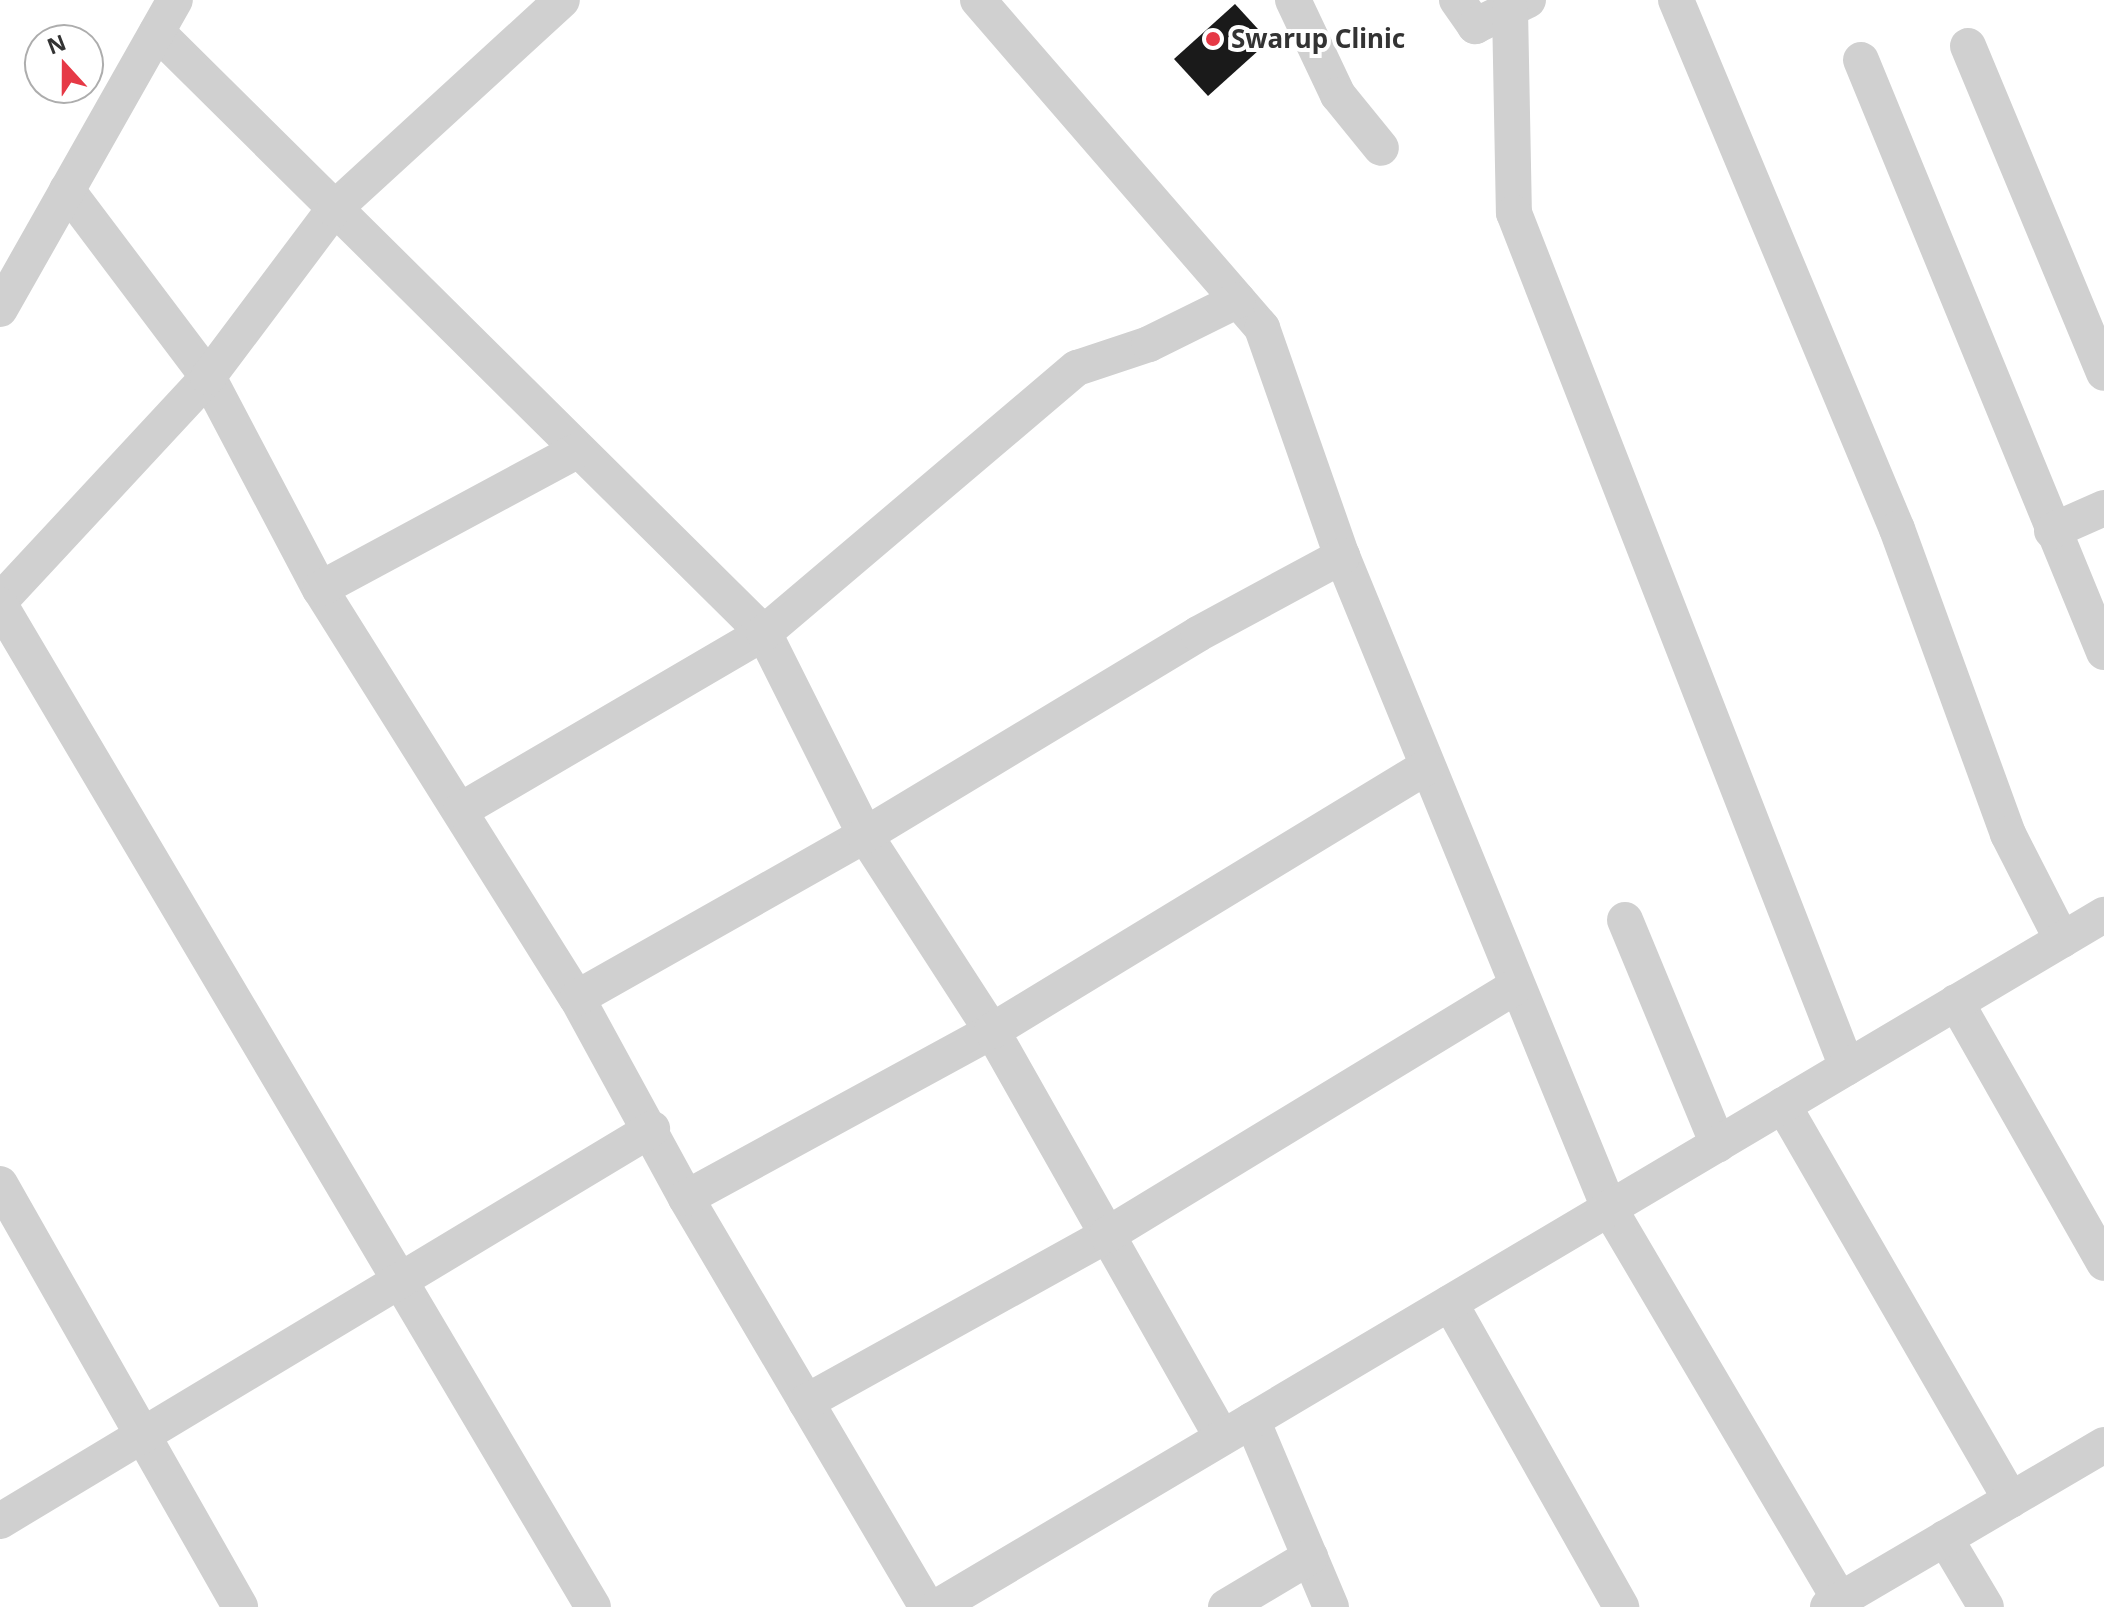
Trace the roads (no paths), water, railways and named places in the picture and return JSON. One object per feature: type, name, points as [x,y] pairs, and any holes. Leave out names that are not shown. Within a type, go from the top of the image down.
[{"type":"street","points":[[0,309],[175,0]]},
{"type":"street","points":[[562,0],[334,209],[208,377],[0,603],[593,1607]]},
{"type":"street","points":[[978,0],[1262,328],[1342,556],[1609,1208],[1834,1603],[2104,1445]]},
{"type":"street","points":[[1293,0],[1338,95],[1381,148]]},
{"type":"street","points":[[1457,0],[1475,26],[1519,4],[1514,213],[1847,1067]]},
{"type":"street","points":[[1676,0],[1897,529],[2008,834],[2062,940]]},
{"type":"street","points":[[157,32],[576,451],[764,633],[865,835],[992,1031],[1107,1235],[1237,1429],[1310,1557],[1331,1607]]},
{"type":"street","points":[[1968,46],[2092,308],[2104,373]]},
{"type":"street","points":[[1861,60],[2104,652]]},
{"type":"street","points":[[67,190],[208,377],[320,589],[577,998],[652,1129],[686,1198],[927,1607]]},
{"type":"street","points":[[461,810],[764,633],[1077,368],[1149,344],[1238,300]]},
{"type":"street","points":[[320,589],[576,451]]},
{"type":"street","points":[[2052,531],[2104,508]]},
{"type":"street","points":[[577,998],[865,835],[1198,634],[1342,556]]},
{"type":"street","points":[[686,1198],[992,1031],[1426,767]]},
{"type":"street","points":[[937,1607],[2104,915]]},
{"type":"street","points":[[1625,920],[1718,1144]]},
{"type":"street","points":[[806,1402],[1107,1235],[1516,986]]},
{"type":"street","points":[[1956,1002],[2104,1263]]},
{"type":"street","points":[[1783,1105],[2011,1500]]},
{"type":"street","points":[[0,1521],[652,1129]]},
{"type":"street","points":[[0,1184],[240,1607]]},
{"type":"street","points":[[1450,1303],[1621,1607]]},
{"type":"street","points":[[1945,1538],[1986,1607]]},
{"type":"street","points":[[1226,1607],[1310,1557]]},
{"type":"place","name":"Swarup Clinic","points":[[1213,39]]}]
